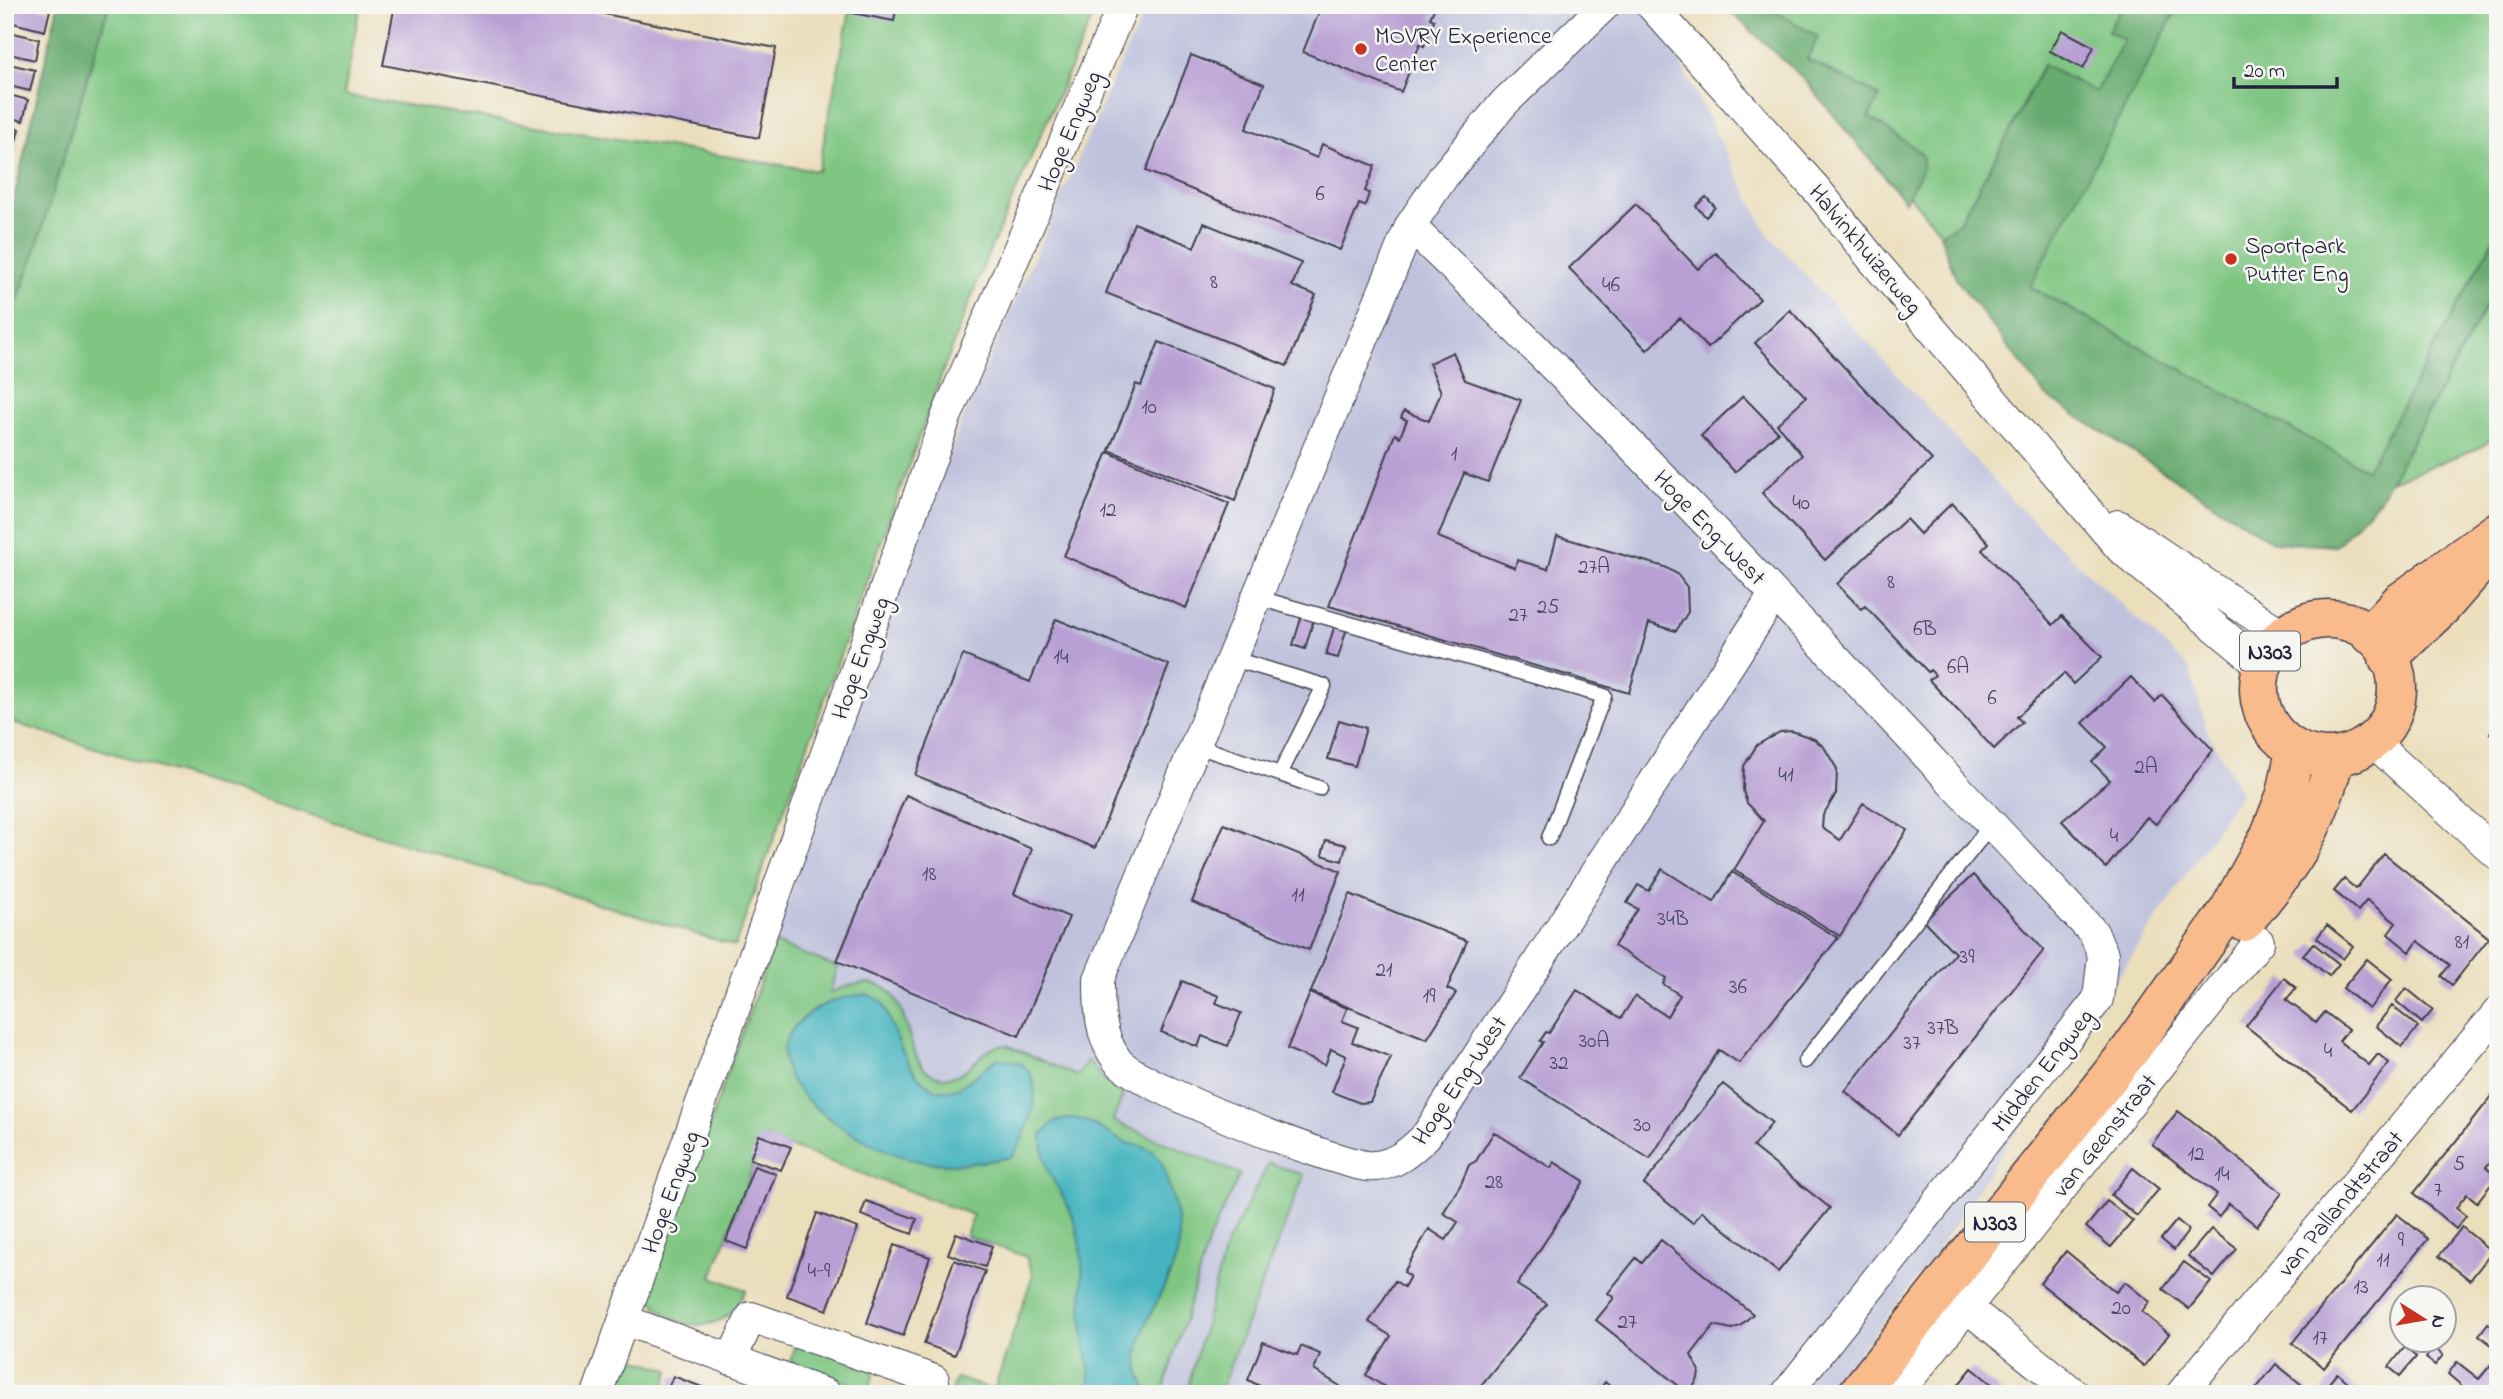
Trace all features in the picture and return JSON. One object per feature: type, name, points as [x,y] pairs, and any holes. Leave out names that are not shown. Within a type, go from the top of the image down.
[{"type":"main road","points":[[2379,646],[2400,602],[2498,531]]},
{"type":"main road","points":[[2379,646],[2442,607],[2498,542]]},
{"type":"main road","name":"N303","points":[[2295,750],[2274,733],[2260,702],[2266,656],[2283,635],[2307,622],[2334,619],[2347,621],[2379,646]]},
{"type":"main road","points":[[2295,750],[2335,758],[2373,742],[2390,721],[2397,695],[2394,668],[2379,646]]},
{"type":"main road","name":"van Geenstraat","points":[[1857,1394],[1954,1298],[2131,1049],[2251,874],[2286,794],[2295,750]]},
{"type":"main road","name":"van Geenstraat","points":[[2131,1049],[2194,982],[2293,862],[2323,804],[2335,758]]},
{"type":"street","name":"Hoge Engweg","points":[[597,1394],[947,415],[1123,5]]},
{"type":"street","name":"Hoge Eng-West","points":[[1410,226],[1543,353],[1774,595],[1426,1136],[1404,1158],[1369,1167],[1336,1159],[1162,1091],[1118,1062],[1099,1022],[1099,979],[1410,226],[1445,174],[1504,103],[1605,5]]},
{"type":"street","name":"Halvinkhuizerweg","points":[[1651,5],[1817,190],[1872,259],[2121,549],[2263,667]]},
{"type":"street","name":"Halvinkhuizerweg","points":[[2077,497],[2283,635]]},
{"type":"street","name":"Midden Engweg","points":[[1774,595],[2093,932],[2103,954],[2098,999],[1786,1394]]},
{"type":"street","points":[[2373,742],[2498,855]]},
{"type":"street","name":"van Geenstraat","points":[[1897,1394],[1954,1298],[2259,942]]},
{"type":"street","name":"van Pallandtstraat","points":[[2181,1394],[2498,1012]]},
{"type":"street","points":[[1954,1298],[2076,1394]]},
{"type":"street","points":[[731,1360],[751,1317],[934,1380],[930,1394]]},
{"type":"street","points":[[624,1320],[826,1394]]},
{"type":"lane","points":[[1255,597],[1604,696],[1549,838]]},
{"type":"lane","points":[[1230,658],[1324,686],[1280,774]]},
{"type":"lane","points":[[1194,745],[1319,788]]},
{"type":"lane","points":[[1805,1061],[1991,825]]},
{"type":"shaded area","points":[[1150,5],[1650,5],[1768,234],[2016,505],[2190,669],[2207,731],[2241,792],[1923,1271],[1826,1394],[996,1394],[1041,1269],[1021,1227],[714,1111],[831,774],[963,418],[1130,42]]},
{"type":"green space","points":[[58,5],[109,5],[34,255],[5,335],[5,238]]},
{"type":"green space","points":[[109,5],[360,5],[344,95],[818,171],[851,5],[1098,5],[987,257],[945,365],[735,946],[5,720],[5,335],[34,255]]},
{"type":"green space","points":[[1723,5],[1771,5],[1770,8],[1818,37],[1807,59],[1880,96],[1869,117],[1923,156],[1922,171],[1905,201],[1802,77]]},
{"type":"green space","name":"Sportpark Putter Eng","points":[[1748,5],[2498,5],[2498,271],[2383,479],[1953,247]]},
{"type":"green space","points":[[2122,5],[2179,5],[2030,287],[2367,470],[2498,232],[2498,284],[2380,499],[2336,546],[2273,542],[2046,396],[1956,279],[1940,235],[1959,222],[2007,137],[2043,65],[2096,92],[2124,40],[2108,31]]},
{"type":"green space","points":[[2498,284],[2498,435],[2479,448],[2391,481]]},
{"type":"green space","points":[[774,943],[838,967],[830,993],[861,983],[882,986],[895,998],[916,1055],[926,1070],[942,1077],[952,1076],[960,1073],[989,1050],[1007,1045],[1077,1076],[1088,1060],[1106,1083],[1123,1095],[1113,1121],[1240,1174],[1210,1237],[1162,1394],[950,1394],[956,1378],[994,1390],[1033,1274],[1026,1257],[966,1236],[973,1215],[764,1137],[712,1277],[746,1290],[735,1309],[724,1318],[700,1325],[676,1320],[656,1305],[649,1294]]},
{"type":"green space","points":[[1269,1163],[1304,1175],[1219,1394],[1186,1394],[1226,1245]]},
{"type":"green space","points":[[797,1342],[875,1370],[869,1390],[790,1362]]},
{"type":"green space","points":[[632,1358],[670,1370],[661,1394],[613,1394],[624,1362]]},
{"type":"water","points":[[867,994],[882,1001],[910,1065],[920,1079],[932,1088],[947,1090],[964,1084],[999,1058],[1021,1064],[1030,1073],[1034,1084],[1033,1110],[1012,1157],[959,1164],[907,1158],[864,1140],[839,1125],[816,1108],[797,1088],[785,1067],[784,1046],[796,1025],[828,1003]]},
{"type":"water","points":[[1074,1118],[1093,1124],[1122,1141],[1149,1149],[1159,1159],[1166,1174],[1177,1216],[1179,1243],[1175,1262],[1141,1338],[1138,1357],[1141,1375],[1151,1394],[1084,1394],[1090,1379],[1083,1331],[1081,1250],[1070,1210],[1045,1162],[1042,1134],[1055,1121]]},
{"type":"building","points":[[5,5],[29,5],[50,10],[45,31],[5,21]]},
{"type":"building","points":[[395,5],[559,5],[776,48],[759,138],[383,65]]},
{"type":"building","points":[[832,5],[897,5],[894,21],[831,9]]},
{"type":"building","name":"MOVRY Experience Center","points":[[1322,5],[1436,5],[1430,18],[1434,20],[1424,46],[1420,44],[1401,92],[1303,52]]},
{"type":"building","points":[[2062,30],[2094,47],[2083,69],[2050,51]]},
{"type":"building","points":[[5,31],[39,39],[35,60],[5,53]]},
{"type":"building","points":[[1191,55],[1264,84],[1246,129],[1317,158],[1322,144],[1375,166],[1365,191],[1369,193],[1365,206],[1359,204],[1340,250],[1146,171]]},
{"type":"building","points":[[5,63],[35,70],[30,91],[5,85]]},
{"type":"building","points":[[5,94],[28,100],[23,121],[5,116]]},
{"type":"building","points":[[5,125],[19,129],[14,149],[5,147]]},
{"type":"building","points":[[1706,197],[1715,207],[1706,217],[1696,206]]},
{"type":"building","points":[[1636,204],[1698,269],[1716,253],[1760,299],[1708,348],[1680,318],[1647,350],[1569,268]]},
{"type":"building","points":[[1134,223],[1194,247],[1204,223],[1301,263],[1292,286],[1316,295],[1287,366],[1106,293]]},
{"type":"building","points":[[1790,310],[1932,460],[1825,560],[1762,493],[1802,455],[1777,424],[1806,397],[1755,343]]},
{"type":"building","points":[[1159,342],[1275,389],[1235,501],[1109,450],[1136,384],[1141,386]]},
{"type":"building","points":[[1453,352],[1465,380],[1521,400],[1488,482],[1464,473],[1438,537],[1515,568],[1517,560],[1548,569],[1557,536],[1665,567],[1677,574],[1687,587],[1688,612],[1676,631],[1649,623],[1629,693],[1329,606],[1395,434],[1400,437],[1407,420],[1401,418],[1404,411],[1429,421],[1441,392],[1429,363]]},
{"type":"building","points":[[1743,396],[1778,432],[1735,472],[1701,436]]},
{"type":"building","points":[[1108,452],[1229,504],[1186,608],[1064,556]]},
{"type":"building","points":[[1952,503],[1989,543],[1982,550],[2053,625],[2062,616],[2102,657],[2073,684],[2064,673],[2017,717],[2022,722],[1994,749],[1929,680],[1935,675],[1930,670],[1928,672],[1865,606],[1861,609],[1837,584],[1906,519],[1920,534]]},
{"type":"building","points":[[1302,615],[1314,618],[1305,649],[1293,645]]},
{"type":"building","points":[[1056,619],[1169,665],[1095,848],[915,775],[963,655],[1030,682]]},
{"type":"building","points":[[1335,624],[1347,628],[1338,658],[1326,655]]},
{"type":"building","points":[[2131,677],[2155,702],[2162,695],[2213,750],[2156,824],[2147,817],[2106,868],[2062,821],[2110,780],[2092,762],[2107,747],[2083,723]]},
{"type":"building","points":[[1339,720],[1366,728],[1355,766],[1328,759]]},
{"type":"building","points":[[2498,722],[2498,739],[2490,733]]},
{"type":"building","points":[[1792,731],[1814,739],[1824,747],[1837,769],[1836,794],[1823,815],[1822,828],[1840,840],[1863,803],[1907,830],[1840,936],[1734,870],[1764,821],[1747,803],[1743,791],[1744,766],[1757,745],[1780,732]]},
{"type":"building","points":[[906,795],[1032,849],[1014,894],[1069,917],[1019,1036],[837,961]]},
{"type":"building","points":[[1224,824],[1341,871],[1309,950],[1192,902]]},
{"type":"building","points":[[1326,840],[1346,845],[1342,861],[1322,855]]},
{"type":"building","points":[[2384,854],[2489,938],[2452,985],[2441,976],[2450,965],[2418,941],[2410,952],[2388,934],[2396,923],[2367,900],[2358,911],[2334,891],[2344,879],[2356,889]]},
{"type":"building","points":[[1662,869],[1714,902],[1732,872],[1838,938],[1739,1063],[1719,1050],[1650,1159],[1520,1078],[1543,1042],[1540,1041],[1546,1032],[1549,1033],[1577,990],[1621,1018],[1635,996],[1667,1016],[1680,995],[1663,984],[1666,978],[1614,946],[1638,909],[1627,903],[1638,885],[1649,891]]},
{"type":"building","points":[[1973,875],[2044,950],[1898,1135],[1845,1091],[1955,953],[1924,921]]},
{"type":"building","points":[[1350,894],[1467,941],[1447,989],[1456,993],[1427,1039],[1311,992]]},
{"type":"building","points":[[2327,925],[2353,946],[2343,959],[2317,938]]},
{"type":"building","points":[[2313,943],[2339,964],[2329,976],[2303,955]]},
{"type":"building","points":[[2367,959],[2392,979],[2369,1009],[2343,988]]},
{"type":"building","points":[[2284,978],[2296,988],[2286,1000],[2316,1023],[2325,1012],[2348,1030],[2339,1041],[2369,1065],[2378,1054],[2389,1063],[2352,1110],[2246,1026]]},
{"type":"building","points":[[1182,981],[1219,996],[1216,1003],[1241,1013],[1228,1046],[1202,1036],[1198,1047],[1161,1032]]},
{"type":"building","points":[[2406,988],[2433,1010],[2422,1023],[2396,1001]]},
{"type":"building","points":[[1310,993],[1347,1008],[1342,1021],[1358,1027],[1352,1042],[1391,1057],[1370,1102],[1360,1103],[1332,1092],[1346,1056],[1331,1049],[1325,1065],[1287,1049]]},
{"type":"building","points":[[2392,1006],[2418,1027],[2402,1047],[2376,1026]]},
{"type":"building","points":[[1723,1084],[1772,1123],[1753,1147],[1830,1208],[1778,1272],[1702,1211],[1693,1223],[1644,1184]]},
{"type":"building","points":[[2496,1091],[2498,1153],[2486,1167],[2497,1177],[2477,1202],[2467,1194],[2456,1208],[2466,1216],[2456,1229],[2414,1193]]},
{"type":"building","points":[[2178,1111],[2282,1193],[2257,1226],[2229,1204],[2219,1217],[2207,1207],[2217,1194],[2152,1144]]},
{"type":"building","points":[[1494,1132],[1551,1168],[1554,1162],[1584,1181],[1517,1285],[1547,1304],[1474,1394],[1396,1394],[1366,1375],[1391,1336],[1369,1322],[1395,1281],[1404,1287],[1410,1276],[1404,1272],[1429,1229],[1446,1240],[1458,1222],[1443,1213],[1469,1165],[1476,1161]]},
{"type":"building","points":[[759,1135],[791,1147],[781,1170],[750,1159]]},
{"type":"building","points":[[754,1166],[776,1174],[747,1249],[726,1241]]},
{"type":"building","points":[[2133,1168],[2159,1189],[2137,1216],[2111,1195]]},
{"type":"building","points":[[866,1201],[917,1219],[912,1234],[861,1215]]},
{"type":"building","points":[[2107,1201],[2133,1221],[2111,1247],[2086,1227]]},
{"type":"building","points":[[817,1213],[858,1228],[827,1310],[787,1296]]},
{"type":"building","points":[[2397,1214],[2428,1239],[2392,1284],[2388,1284],[2388,1289],[2324,1368],[2292,1343]]},
{"type":"building","points":[[2177,1220],[2189,1230],[2174,1250],[2161,1239]]},
{"type":"building","points":[[2462,1227],[2492,1252],[2470,1280],[2439,1256]]},
{"type":"building","points":[[2211,1229],[2237,1249],[2214,1277],[2188,1256]]},
{"type":"building","points":[[956,1233],[992,1246],[985,1267],[948,1254]]},
{"type":"building","points":[[1661,1240],[1753,1314],[1740,1326],[1732,1329],[1714,1325],[1691,1355],[1699,1371],[1698,1379],[1689,1394],[1596,1320],[1614,1298],[1608,1293],[1636,1258],[1642,1263]]},
{"type":"building","points":[[894,1245],[930,1257],[903,1336],[867,1323]]},
{"type":"building","points":[[2066,1251],[2116,1292],[2125,1282],[2150,1302],[2142,1312],[2169,1334],[2144,1366],[2040,1283]]},
{"type":"building","points":[[2498,1255],[2498,1271],[2490,1265]]},
{"type":"building","points":[[954,1260],[985,1271],[955,1355],[924,1344]]},
{"type":"building","points":[[2184,1262],[2211,1282],[2189,1309],[2163,1289]]},
{"type":"building","points":[[2488,1323],[2498,1330],[2498,1350],[2479,1335]]},
{"type":"building","points":[[1263,1342],[1297,1355],[1301,1346],[1320,1354],[1314,1370],[1340,1386],[1335,1394],[1275,1394],[1248,1380]]},
{"type":"building","points":[[2399,1354],[2413,1354],[2416,1357],[2400,1376],[2389,1367]]},
{"type":"building","points":[[2429,1354],[2443,1355],[2435,1365],[2426,1358]]},
{"type":"building","points":[[2498,1356],[2498,1394],[2468,1394],[2469,1392],[2448,1374],[2457,1362],[2479,1379]]},
{"type":"building","points":[[2276,1364],[2307,1389],[2304,1394],[2252,1394]]},
{"type":"building","points":[[1972,1368],[1999,1390],[2003,1394],[1951,1394]]},
{"type":"building","points":[[2337,1373],[2363,1394],[2320,1394]]},
{"type":"building","points":[[673,1376],[718,1393],[718,1394],[666,1394]]},
{"type":"building","points":[[1605,1382],[1619,1394],[1596,1394]]},
{"type":"place","name":"MOVRY Experience Center","points":[[1361,49]]},
{"type":"place","name":"Sportpark Putter Eng","points":[[2231,259]]}]
